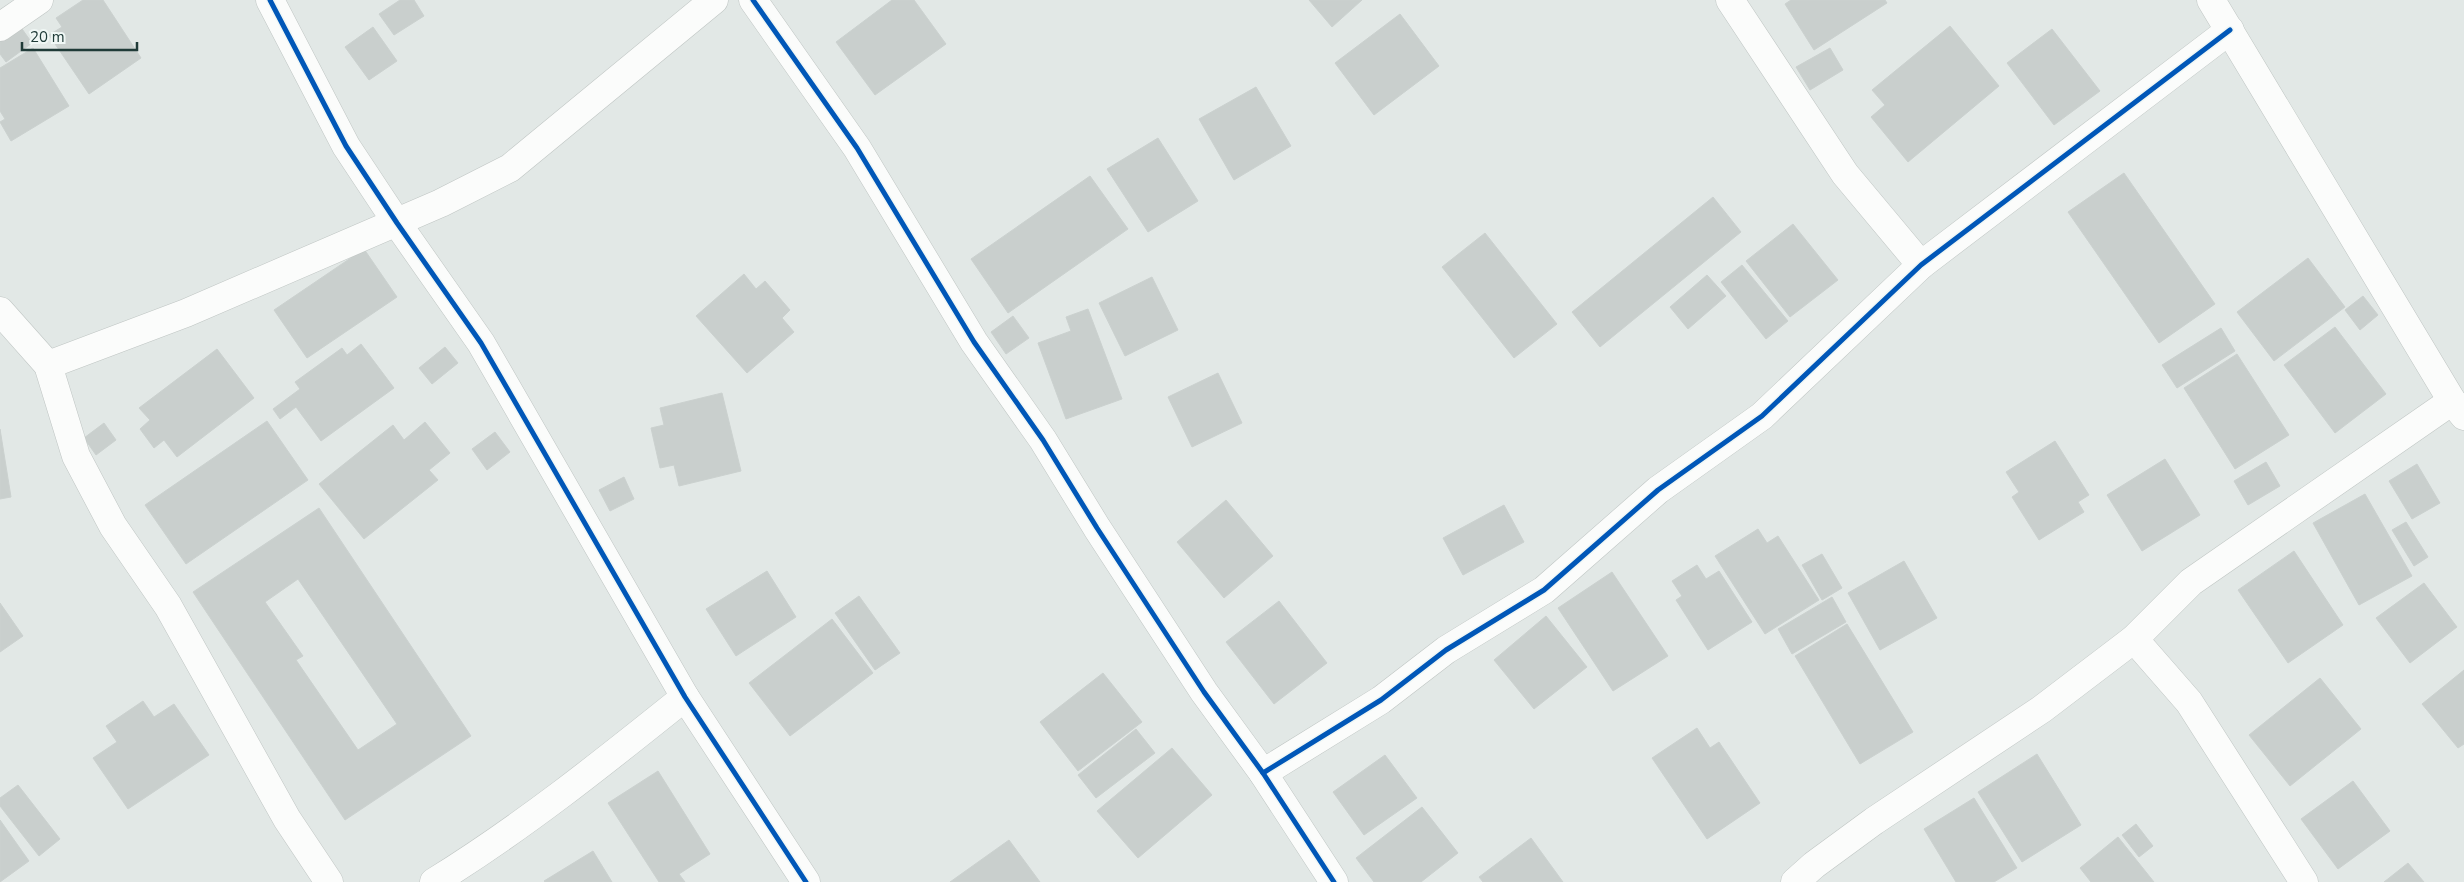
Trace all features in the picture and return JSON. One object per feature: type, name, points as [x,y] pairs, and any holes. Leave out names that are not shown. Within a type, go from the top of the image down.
[{"type":"street","points":[[0,27],[38,0]]},
{"type":"street","points":[[270,0],[346,146],[481,343],[685,696],[806,882]]},
{"type":"street","points":[[48,365],[186,313],[397,223],[510,168],[714,0]]},
{"type":"street","points":[[753,0],[857,148],[974,342],[1043,440],[1097,528],[1204,692],[1263,772],[1334,882]]},
{"type":"street","points":[[1730,0],[1845,174],[1921,265]]},
{"type":"street","points":[[1811,876],[1874,821],[2042,709],[2134,638],[2191,582],[2458,408],[2211,0]]},
{"type":"street","points":[[1263,772],[1381,700],[1446,650],[1544,590],[1658,490],[1762,416],[1921,265],[2230,30]]},
{"type":"street","points":[[0,311],[48,365],[76,456],[113,526],[168,606],[287,819],[329,882]]},
{"type":"street","points":[[2134,638],[2189,702],[2304,882]]},
{"type":"street","points":[[434,882],[468,861],[569,789],[685,696]]},
{"type":"building","points":[[83,0],[103,0],[141,58],[89,94],[49,35],[62,27],[56,18]]},
{"type":"building","points":[[400,0],[414,0],[424,16],[394,35],[379,14]]},
{"type":"building","points":[[892,0],[914,0],[946,44],[875,95],[836,42]]},
{"type":"building","points":[[1309,0],[1362,0],[1332,27]]},
{"type":"building","points":[[1791,0],[1885,0],[1887,3],[1814,50],[1785,4]]},
{"type":"building","points":[[1400,14],[1439,66],[1374,115],[1335,63]]},
{"type":"building","points":[[20,26],[32,43],[6,62],[0,54],[0,40]]},
{"type":"building","points":[[1950,26],[1999,86],[1908,162],[1871,117],[1885,105],[1872,90]]},
{"type":"building","points":[[373,27],[397,61],[369,80],[345,47]]},
{"type":"building","points":[[2052,29],[2100,91],[2054,125],[2007,63]]},
{"type":"building","points":[[33,48],[69,106],[11,141],[0,122],[5,119],[0,111],[0,68]]},
{"type":"building","points":[[1830,48],[1843,70],[1810,90],[1796,67]]},
{"type":"building","points":[[1256,87],[1291,146],[1234,180],[1199,119]]},
{"type":"building","points":[[1158,138],[1198,201],[1148,232],[1107,169]]},
{"type":"building","points":[[2124,173],[2215,304],[2159,343],[2068,212]]},
{"type":"building","points":[[1090,176],[1128,229],[1008,313],[971,259]]},
{"type":"building","points":[[1713,197],[1741,232],[1600,347],[1572,312]]},
{"type":"building","points":[[1793,224],[1838,280],[1790,317],[1746,261]]},
{"type":"building","points":[[1485,233],[1557,324],[1514,358],[1442,267]]},
{"type":"building","points":[[364,249],[397,297],[307,358],[274,310]]},
{"type":"building","points":[[2308,258],[2345,307],[2274,361],[2237,312]]},
{"type":"building","points":[[1742,265],[1788,321],[1766,339],[1721,282]]},
{"type":"building","points":[[744,274],[756,289],[765,281],[790,310],[782,318],[794,332],[747,373],[696,316]]},
{"type":"building","points":[[1707,275],[1726,296],[1688,329],[1670,307]]},
{"type":"building","points":[[1152,277],[1178,330],[1125,356],[1099,303]]},
{"type":"building","points":[[2363,296],[2378,315],[2360,330],[2345,310]]},
{"type":"building","points":[[1088,309],[1122,399],[1066,419],[1038,343],[1071,331],[1066,317]]},
{"type":"building","points":[[1013,316],[1029,338],[1006,354],[991,332]]},
{"type":"building","points":[[2335,327],[2386,394],[2335,433],[2284,365]]},
{"type":"building","points":[[2221,328],[2235,351],[2177,388],[2162,365]]},
{"type":"building","points":[[361,344],[394,388],[321,441],[296,407],[280,419],[273,409],[300,389],[295,382],[342,348],[347,355]]},
{"type":"building","points":[[445,347],[458,363],[432,384],[419,368]]},
{"type":"building","points":[[217,349],[254,398],[177,457],[164,440],[154,448],[140,429],[150,420],[139,408]]},
{"type":"building","points":[[2237,354],[2289,435],[2235,469],[2184,388]]},
{"type":"building","points":[[1218,373],[1242,423],[1192,447],[1168,397]]},
{"type":"building","points":[[722,393],[741,471],[679,486],[674,465],[660,468],[651,428],[664,425],[660,408]]},
{"type":"building","points":[[267,421],[308,480],[186,564],[145,505]]},
{"type":"building","points":[[425,422],[450,453],[429,470],[438,480],[364,539],[319,484],[393,425],[404,440]]},
{"type":"building","points":[[104,423],[116,440],[96,455],[84,438]]},
{"type":"building","points":[[0,429],[11,497],[0,499]]},
{"type":"building","points":[[495,432],[510,452],[487,470],[472,449]]},
{"type":"building","points":[[2055,441],[2089,495],[2078,502],[2084,512],[2039,540],[2012,497],[2019,492],[2006,472]]},
{"type":"building","points":[[2165,459],[2200,515],[2142,551],[2107,495]]},
{"type":"building","points":[[2266,462],[2280,486],[2248,505],[2234,481]]},
{"type":"building","points":[[2417,464],[2440,503],[2412,519],[2389,481]]},
{"type":"building","points":[[624,477],[634,499],[610,511],[599,490]]},
{"type":"building","points":[[2365,494],[2412,576],[2359,605],[2313,523]]},
{"type":"building","points":[[1226,500],[1273,556],[1224,598],[1177,542]]},
{"type":"building","points":[[1504,505],[1524,542],[1463,575],[1443,538]]},
{"type":"building","points":[[319,508],[471,736],[345,820],[193,592]],"holes":[[[298,579],[397,724],[358,750],[296,660],[303,656],[265,602]]]},
{"type":"building","points":[[2406,522],[2428,557],[2414,566],[2392,530]]},
{"type":"building","points":[[1758,529],[1767,543],[1778,536],[1819,600],[1765,634],[1715,556]]},
{"type":"building","points":[[2294,551],[2343,625],[2288,663],[2238,590]]},
{"type":"building","points":[[1822,554],[1842,588],[1822,600],[1802,565]]},
{"type":"building","points":[[1904,561],[1937,618],[1880,650],[1848,593]]},
{"type":"building","points":[[1697,565],[1706,579],[1719,571],[1752,622],[1708,650],[1676,600],[1682,596],[1672,581]]},
{"type":"building","points":[[767,571],[796,617],[736,656],[706,609]]},
{"type":"building","points":[[1612,572],[1668,656],[1613,691],[1558,608]]},
{"type":"building","points":[[2424,583],[2457,627],[2410,663],[2376,618]]},
{"type":"building","points":[[859,596],[900,653],[875,670],[835,613]]},
{"type":"building","points":[[1832,597],[1846,622],[1792,654],[1778,629]]},
{"type":"building","points":[[1279,601],[1327,663],[1274,704],[1226,642]]},
{"type":"building","points":[[0,603],[23,636],[0,652]]},
{"type":"building","points":[[1546,616],[1587,667],[1534,709],[1494,660]]},
{"type":"building","points":[[832,619],[873,673],[790,736],[749,683]]},
{"type":"building","points":[[1847,624],[1913,732],[1860,764],[1795,656]]},
{"type":"building","points":[[2464,670],[2464,744],[2458,748],[2422,704]]},
{"type":"building","points":[[1103,673],[1142,722],[1078,771],[1040,722]]},
{"type":"building","points":[[2320,678],[2361,729],[2290,786],[2249,735]]},
{"type":"building","points":[[143,701],[154,717],[174,704],[209,755],[128,809],[93,758],[117,742],[106,726]]},
{"type":"building","points":[[1697,728],[1710,748],[1719,742],[1760,803],[1707,839],[1652,758]]},
{"type":"building","points":[[1136,729],[1155,753],[1096,798],[1078,775]]},
{"type":"building","points":[[1172,748],[1212,795],[1138,858],[1097,811]]},
{"type":"building","points":[[2037,754],[2081,825],[2022,862],[1978,792]]},
{"type":"building","points":[[1385,755],[1417,798],[1364,835],[1333,792]]},
{"type":"building","points":[[658,771],[710,854],[679,874],[685,882],[659,882],[608,803]]},
{"type":"building","points":[[2353,781],[2390,831],[2338,869],[2301,819]]},
{"type":"building","points":[[18,785],[60,839],[39,856],[0,806],[0,798]]},
{"type":"building","points":[[1974,798],[2017,868],[1994,882],[1956,882],[1924,829]]},
{"type":"building","points":[[1422,807],[1458,853],[1421,882],[1374,882],[1356,858]]},
{"type":"building","points":[[0,820],[29,861],[0,882]]},
{"type":"building","points":[[2136,824],[2153,846],[2139,857],[2122,835]]},
{"type":"building","points":[[2118,837],[2154,882],[2091,882],[2080,868]]},
{"type":"building","points":[[1531,838],[1563,882],[1483,882],[1479,877]]},
{"type":"building","points":[[1009,840],[1040,882],[950,882]]},
{"type":"building","points":[[593,851],[612,882],[544,881]]},
{"type":"building","points":[[2408,863],[2424,882],[2384,882]]},
{"type":"cycle path","points":[[270,0],[346,146],[481,343],[685,697],[806,882]]},
{"type":"cycle path","points":[[753,0],[857,148],[974,342],[1043,440],[1097,528],[1204,692],[1263,773],[1334,882]]},
{"type":"cycle path","points":[[1263,773],[1381,700],[1446,650],[1544,590],[1658,490],[1762,416],[1921,265],[2230,30]]}]
